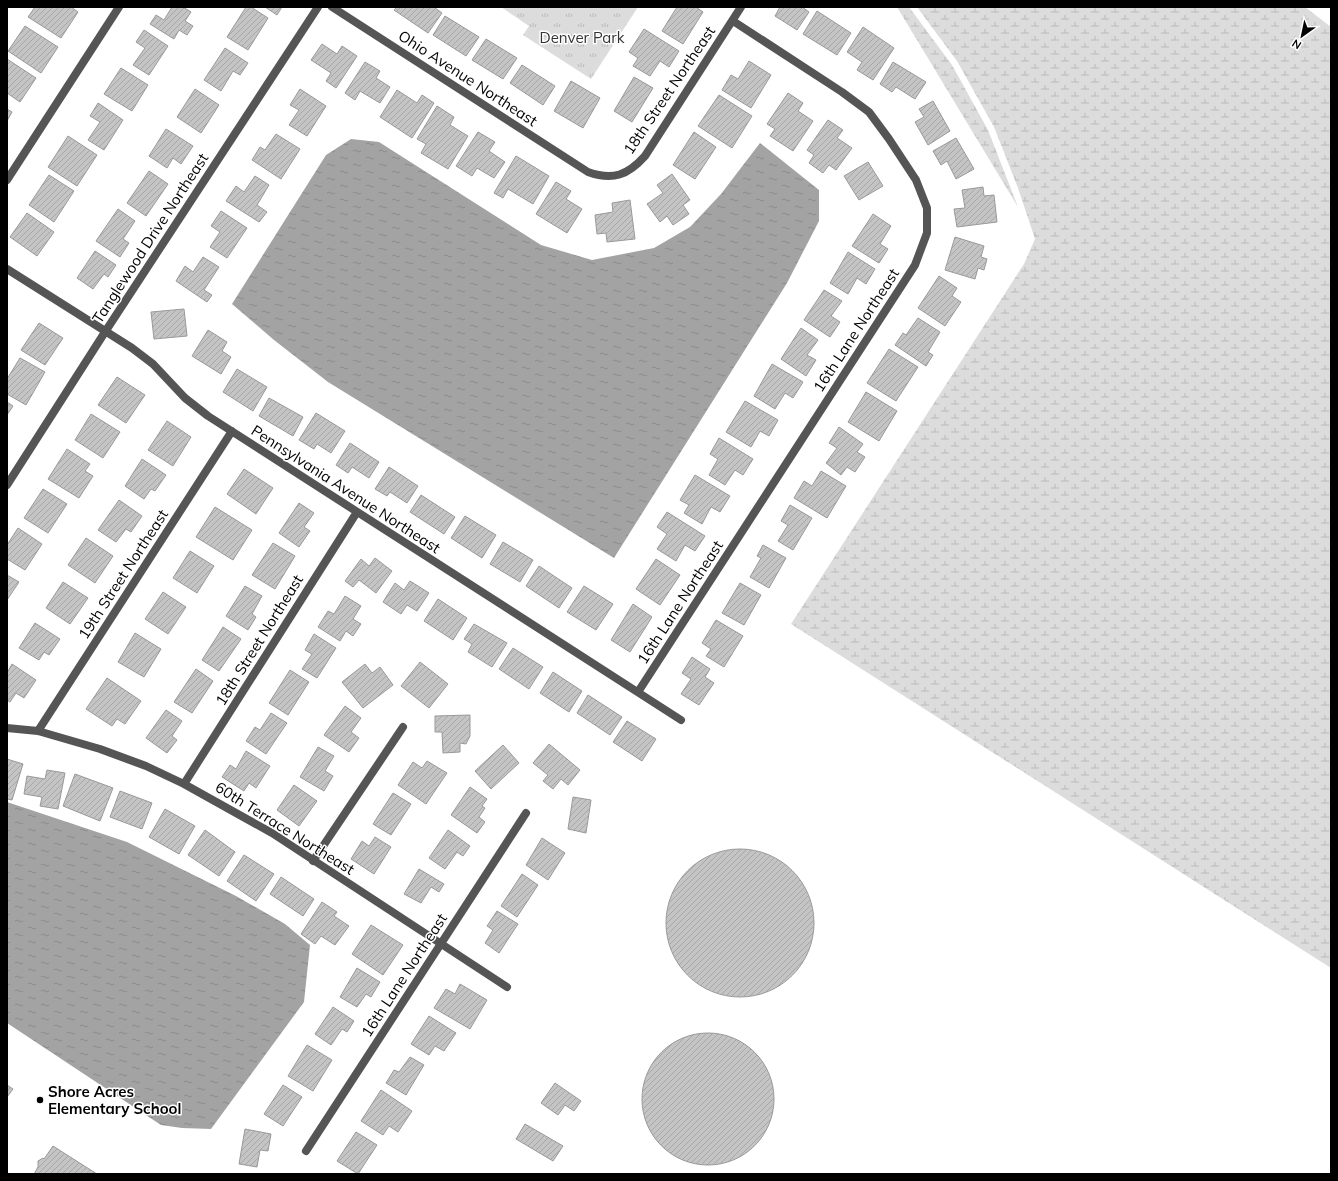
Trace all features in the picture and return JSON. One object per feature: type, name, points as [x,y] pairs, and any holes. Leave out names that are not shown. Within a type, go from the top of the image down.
[{"type":"street","points":[[7,180],[119,7]]},
{"type":"street","name":"Tanglewood Drive Northeast","points":[[7,485],[105,332],[318,7]]},
{"type":"street","name":"Ohio Avenue Northeast","points":[[332,7],[588,172]]},
{"type":"street","name":"18th Street Northeast","points":[[588,172],[600,176],[619,175],[628,172],[637,165],[645,156],[741,7]]},
{"type":"street","name":"16th Lane Northeast","points":[[638,692],[915,265],[927,233],[927,208],[916,180],[889,138],[869,112],[842,92],[733,20]]},
{"type":"street","name":"Pennsylvania Avenue Northeast","points":[[7,269],[132,348],[153,364],[185,398],[208,416],[681,720]]},
{"type":"street","name":"19th Street Northeast","points":[[38,731],[232,431]]},
{"type":"street","name":"18th Street Northeast","points":[[184,784],[357,512]]},
{"type":"street","points":[[313,861],[403,727]]},
{"type":"street","name":"60th Terrace Northeast","points":[[7,728],[38,731],[100,749],[146,766],[184,784],[272,833],[507,987]]},
{"type":"street","name":"16th Lane Northeast","points":[[306,1151],[526,813]]},
{"type":"green space","name":"Denver Park","points":[[501,7],[638,7],[591,79],[523,35],[529,26]]},
{"type":"green space","points":[[897,7],[909,7],[952,65],[988,130],[1018,207]]},
{"type":"green space","points":[[917,7],[1305,7],[1331,27],[1331,968],[791,624],[1024,264],[1035,239],[1018,188],[994,127],[957,61]]},
{"type":"water","points":[[351,139],[379,142],[541,245],[592,260],[654,248],[690,227],[721,194],[760,143],[819,190],[819,221],[787,283],[614,558],[328,382],[274,340],[232,304],[326,155]]},
{"type":"water","points":[[7,802],[127,842],[236,896],[285,924],[310,945],[304,1002],[211,1129],[182,1128],[161,1125],[7,1023]]},
{"type":"building","points":[[35,7],[71,7],[78,12],[61,38],[28,17]]},
{"type":"building","points":[[172,7],[183,7],[191,12],[185,21],[193,26],[187,35],[179,30],[174,39],[150,24],[156,15],[164,20]]},
{"type":"building","points":[[246,7],[251,7],[268,18],[248,50],[227,37]]},
{"type":"building","points":[[265,7],[282,7],[277,15]]},
{"type":"building","points":[[397,7],[434,7],[442,13],[428,33],[394,10]]},
{"type":"building","points":[[677,7],[696,7],[703,12],[683,44],[662,31]]},
{"type":"building","points":[[780,7],[802,7],[809,12],[797,30],[775,16]]},
{"type":"building","points":[[817,11],[851,33],[837,55],[803,34]]},
{"type":"building","points":[[445,16],[479,37],[466,56],[433,35]]},
{"type":"building","points":[[25,26],[58,47],[41,73],[8,51]]},
{"type":"building","points":[[863,27],[894,48],[873,80],[857,70],[862,62],[847,52]]},
{"type":"building","points":[[644,29],[679,51],[669,67],[660,61],[650,76],[633,66],[638,58],[629,52]]},
{"type":"building","points":[[144,30],[168,46],[149,75],[133,65],[145,48],[136,42]]},
{"type":"building","points":[[486,39],[517,58],[503,79],[472,60]]},
{"type":"building","points":[[322,44],[337,54],[342,46],[357,56],[336,88],[326,81],[331,73],[311,60]]},
{"type":"building","points":[[225,48],[248,63],[240,75],[233,71],[221,91],[204,80]]},
{"type":"building","points":[[7,59],[36,78],[20,102],[7,93]]},
{"type":"building","points":[[749,61],[771,75],[751,108],[722,90],[731,75],[738,79]]},
{"type":"building","points":[[365,62],[380,71],[376,78],[390,87],[380,103],[360,91],[355,100],[345,93]]},
{"type":"building","points":[[893,62],[926,82],[915,99],[896,87],[892,92],[880,84]]},
{"type":"building","points":[[522,65],[555,86],[543,105],[510,83]]},
{"type":"building","points":[[121,68],[148,85],[132,111],[104,94]]},
{"type":"building","points":[[634,77],[653,88],[632,122],[614,111]]},
{"type":"building","points":[[571,81],[600,98],[583,128],[554,111]]},
{"type":"building","points":[[195,89],[219,105],[201,133],[177,117]]},
{"type":"building","points":[[300,89],[326,106],[307,136],[289,125],[299,110],[290,105]]},
{"type":"building","points":[[397,90],[417,103],[422,95],[434,103],[412,138],[380,117]]},
{"type":"building","points":[[788,93],[803,103],[798,111],[813,121],[793,151],[770,136],[775,129],[767,124]]},
{"type":"building","points":[[719,95],[752,116],[732,148],[698,126]]},
{"type":"building","points":[[933,101],[950,131],[928,145],[915,122],[924,117],[919,109]]},
{"type":"building","points":[[98,103],[123,120],[104,150],[88,140],[100,122],[90,116]]},
{"type":"building","points":[[437,106],[454,117],[450,125],[468,136],[448,169],[421,153],[426,144],[417,139]]},
{"type":"building","points":[[7,109],[12,112],[7,121]]},
{"type":"building","points":[[828,120],[843,130],[837,138],[852,148],[836,170],[829,165],[823,173],[809,163],[814,155],[807,150]]},
{"type":"building","points":[[166,129],[193,146],[181,164],[173,158],[167,168],[149,156]]},
{"type":"building","points":[[478,132],[495,142],[489,151],[505,162],[494,178],[477,168],[472,176],[456,166]]},
{"type":"building","points":[[694,132],[716,147],[695,179],[673,165]]},
{"type":"building","points":[[276,134],[300,149],[281,179],[252,160],[260,147],[265,150]]},
{"type":"building","points":[[68,136],[97,155],[77,186],[48,167]]},
{"type":"building","points":[[956,138],[974,169],[956,179],[947,161],[941,165],[933,151]]},
{"type":"building","points":[[516,156],[549,176],[533,204],[508,189],[503,198],[494,193]]},
{"type":"building","points":[[868,162],[883,186],[859,200],[844,176]]},
{"type":"building","points":[[149,171],[168,184],[146,216],[127,203]]},
{"type":"building","points":[[672,174],[690,200],[683,205],[689,214],[673,225],[667,216],[660,222],[647,204],[663,193],[657,185]]},
{"type":"building","points":[[49,175],[74,191],[54,222],[29,205]]},
{"type":"building","points":[[255,176],[269,185],[257,205],[267,212],[259,222],[226,201],[236,186],[244,192]]},
{"type":"building","points":[[556,182],[571,191],[566,199],[582,209],[567,233],[536,214]]},
{"type":"building","points":[[983,187],[984,196],[994,195],[997,222],[957,227],[954,209],[965,208],[962,190]]},
{"type":"building","points":[[630,200],[635,239],[607,242],[606,233],[597,234],[595,215],[613,212],[612,203]]},
{"type":"building","points":[[118,209],[135,221],[123,239],[129,243],[120,257],[96,241]]},
{"type":"building","points":[[221,211],[247,228],[227,258],[210,247],[220,232],[211,226]]},
{"type":"building","points":[[27,213],[54,232],[37,256],[10,237]]},
{"type":"building","points":[[873,214],[891,226],[880,244],[888,249],[879,263],[852,246]]},
{"type":"building","points":[[955,237],[984,246],[981,257],[987,259],[984,270],[978,268],[975,279],[945,270]]},
{"type":"building","points":[[95,251],[116,265],[108,277],[104,274],[93,289],[77,278]]},
{"type":"building","points":[[848,252],[875,269],[866,284],[857,278],[848,294],[830,283]]},
{"type":"building","points":[[203,257],[219,267],[204,290],[212,295],[207,302],[176,281],[185,266],[193,272]]},
{"type":"building","points":[[939,276],[957,288],[952,296],[961,302],[945,326],[918,308]]},
{"type":"building","points":[[824,290],[842,301],[831,316],[840,322],[830,337],[804,320]]},
{"type":"building","points":[[184,309],[187,336],[154,339],[151,312]]},
{"type":"building","points":[[918,318],[940,332],[928,352],[933,355],[926,366],[895,345],[903,333],[906,335]]},
{"type":"building","points":[[39,323],[63,338],[45,365],[21,350]]},
{"type":"building","points":[[801,328],[818,340],[807,355],[816,360],[806,376],[781,359]]},
{"type":"building","points":[[208,330],[227,342],[222,351],[231,357],[221,374],[192,356]]},
{"type":"building","points":[[889,349],[918,367],[896,401],[867,383]]},
{"type":"building","points":[[20,358],[45,372],[26,405],[7,394],[7,379]]},
{"type":"building","points":[[772,364],[803,382],[793,398],[785,393],[775,409],[754,396]]},
{"type":"building","points":[[237,369],[267,387],[253,411],[223,392]]},
{"type":"building","points":[[117,377],[145,395],[126,423],[98,405]]},
{"type":"building","points":[[866,392],[897,411],[879,441],[848,422]]},
{"type":"building","points":[[269,398],[303,417],[293,436],[259,416]]},
{"type":"building","points":[[745,401],[778,420],[769,436],[760,431],[751,447],[726,432]]},
{"type":"building","points":[[7,402],[13,406],[7,415]]},
{"type":"building","points":[[316,413],[345,431],[331,453],[317,444],[314,449],[299,440]]},
{"type":"building","points":[[91,414],[120,432],[103,458],[75,440]]},
{"type":"building","points":[[167,421],[191,437],[173,466],[148,450]]},
{"type":"building","points":[[839,427],[863,444],[857,452],[865,457],[855,472],[847,467],[841,475],[826,463],[837,448],[829,443]]},
{"type":"building","points":[[719,438],[753,459],[743,475],[735,470],[725,485],[709,475],[718,459],[710,454]]},
{"type":"building","points":[[350,443],[379,462],[369,478],[352,467],[348,473],[336,465]]},
{"type":"building","points":[[67,449],[90,464],[85,471],[93,476],[79,498],[48,479]]},
{"type":"building","points":[[142,459],[166,475],[155,491],[151,489],[144,499],[125,486]]},
{"type":"building","points":[[389,467],[418,486],[407,503],[390,492],[387,496],[375,489]]},
{"type":"building","points":[[244,469],[273,488],[256,514],[227,494]]},
{"type":"building","points":[[821,471],[846,486],[827,518],[794,498],[804,481],[812,486]]},
{"type":"building","points":[[695,475],[730,496],[720,512],[711,507],[702,524],[684,513],[689,505],[680,500]]},
{"type":"building","points":[[43,489],[67,504],[48,533],[24,518]]},
{"type":"building","points":[[421,495],[455,517],[444,534],[410,512]]},
{"type":"building","points":[[119,500],[142,516],[131,532],[126,529],[116,542],[98,530]]},
{"type":"building","points":[[299,503],[314,513],[304,527],[310,531],[299,547],[279,533]]},
{"type":"building","points":[[790,505],[812,518],[793,550],[778,541],[788,525],[781,521]]},
{"type":"building","points":[[215,507],[252,530],[233,560],[196,537]]},
{"type":"building","points":[[667,512],[705,536],[695,551],[685,545],[676,561],[657,549],[667,534],[657,527]]},
{"type":"building","points":[[465,516],[496,535],[482,558],[451,538]]},
{"type":"building","points":[[18,528],[42,544],[25,570],[7,559],[7,545]]},
{"type":"building","points":[[86,538],[113,556],[95,583],[68,565]]},
{"type":"building","points":[[503,542],[533,560],[520,582],[490,564]]},
{"type":"building","points":[[273,543],[295,556],[275,589],[252,575]]},
{"type":"building","points":[[763,545],[786,558],[769,588],[750,577],[761,558],[757,556]]},
{"type":"building","points":[[190,551],[214,566],[197,593],[173,578]]},
{"type":"building","points":[[375,558],[392,571],[376,593],[359,580],[353,587],[345,581],[361,559],[369,566]]},
{"type":"building","points":[[656,559],[680,575],[660,605],[636,589]]},
{"type":"building","points":[[539,566],[572,588],[559,608],[526,586]]},
{"type":"building","points":[[7,575],[19,582],[7,600]]},
{"type":"building","points":[[410,581],[429,593],[417,611],[407,605],[401,614],[383,602],[395,583],[404,590]]},
{"type":"building","points":[[63,582],[88,598],[70,624],[46,608]]},
{"type":"building","points":[[740,583],[761,595],[744,625],[722,613]]},
{"type":"building","points":[[245,586],[262,596],[252,614],[256,617],[248,630],[226,616]]},
{"type":"building","points":[[584,586],[613,604],[596,630],[567,612]]},
{"type":"building","points":[[163,592],[186,607],[168,634],[145,619]]},
{"type":"building","points":[[345,596],[361,606],[353,619],[361,624],[353,636],[346,631],[340,641],[318,627],[328,611],[334,614]]},
{"type":"building","points":[[438,599],[467,618],[453,640],[424,621]]},
{"type":"building","points":[[633,604],[652,617],[630,652],[611,640]]},
{"type":"building","points":[[716,620],[743,636],[724,667],[706,656],[711,649],[702,643]]},
{"type":"building","points":[[35,623],[60,639],[49,655],[44,652],[39,660],[19,648]]},
{"type":"building","points":[[474,624],[507,643],[492,667],[468,652],[472,644],[464,639]]},
{"type":"building","points":[[223,627],[241,639],[219,671],[202,660]]},
{"type":"building","points":[[135,633],[161,649],[144,677],[118,662]]},
{"type":"building","points":[[314,634],[336,648],[317,678],[302,669],[312,654],[305,650]]},
{"type":"building","points":[[513,648],[543,667],[529,689],[499,669]]},
{"type":"building","points":[[692,657],[710,669],[705,677],[714,683],[699,705],[681,694],[691,679],[682,673]]},
{"type":"building","points":[[420,662],[448,684],[429,708],[401,686]]},
{"type":"building","points":[[12,664],[36,680],[24,698],[16,693],[10,702],[7,700],[7,673]]},
{"type":"building","points":[[365,664],[372,673],[380,667],[393,685],[363,708],[342,682]]},
{"type":"building","points":[[196,669],[213,681],[192,713],[174,702]]},
{"type":"building","points":[[290,670],[309,682],[288,715],[269,703]]},
{"type":"building","points":[[553,672],[582,691],[569,712],[540,693]]},
{"type":"building","points":[[107,678],[141,701],[125,724],[117,719],[112,726],[86,709]]},
{"type":"building","points":[[588,695],[622,717],[610,735],[577,713]]},
{"type":"building","points":[[345,706],[361,718],[351,732],[359,738],[349,752],[324,735]]},
{"type":"building","points":[[166,710],[182,721],[172,736],[177,740],[167,753],[146,738]]},
{"type":"building","points":[[271,713],[287,723],[266,754],[246,741],[255,727],[260,730]]},
{"type":"building","points":[[470,715],[470,736],[466,744],[460,743],[460,752],[443,753],[442,732],[435,732],[435,716]]},
{"type":"building","points":[[627,721],[656,739],[642,761],[613,742]]},
{"type":"building","points":[[549,744],[580,770],[568,785],[561,779],[553,789],[543,781],[548,775],[533,763]]},
{"type":"building","points":[[503,745],[519,763],[491,789],[475,771]]},
{"type":"building","points":[[318,747],[334,756],[325,771],[333,776],[324,791],[300,777]]},
{"type":"building","points":[[246,751],[270,766],[256,788],[249,783],[244,791],[222,777],[230,765],[236,769]]},
{"type":"building","points":[[7,759],[23,764],[12,800],[7,799]]},
{"type":"building","points":[[427,761],[447,773],[426,804],[398,785],[413,762],[422,768]]},
{"type":"building","points":[[47,770],[65,773],[58,809],[40,806],[42,797],[24,794],[27,776],[45,779]]},
{"type":"building","points":[[75,774],[113,788],[100,821],[63,806]]},
{"type":"building","points":[[294,785],[317,801],[299,826],[277,810]]},
{"type":"building","points":[[470,787],[487,799],[482,806],[485,808],[479,817],[485,822],[477,833],[451,815]]},
{"type":"building","points":[[120,791],[152,803],[142,829],[110,817]]},
{"type":"building","points":[[393,793],[411,804],[391,835],[373,824]]},
{"type":"building","points":[[573,797],[591,800],[586,833],[568,829]]},
{"type":"building","points":[[165,809],[195,826],[179,854],[149,837]]},
{"type":"building","points":[[205,830],[235,852],[219,876],[188,855]]},
{"type":"building","points":[[448,830],[470,846],[463,856],[457,852],[445,869],[429,858]]},
{"type":"building","points":[[375,837],[391,847],[374,874],[351,859],[362,841],[369,846]]},
{"type":"building","points":[[542,838],[565,853],[548,880],[526,865]]},
{"type":"building","points":[[747,849],[761,852],[781,861],[797,876],[802,882],[811,902],[814,923],[813,937],[805,958],[802,964],[787,980],[781,985],[761,994],[747,997],[733,997],[719,994],[699,985],[678,964],[667,937],[666,916],[669,902],[678,882],[699,861],[726,850]]},
{"type":"building","points":[[244,855],[274,874],[256,901],[227,881]]},
{"type":"building","points":[[419,869],[444,884],[439,892],[431,887],[421,903],[404,894]]},
{"type":"building","points":[[522,874],[538,885],[517,917],[501,906]]},
{"type":"building","points":[[281,877],[314,899],[303,916],[270,894]]},
{"type":"building","points":[[322,902],[337,912],[334,916],[349,926],[335,945],[321,936],[315,944],[301,934]]},
{"type":"building","points":[[497,911],[518,924],[499,953],[485,943],[493,930],[487,926]]},
{"type":"building","points":[[371,925],[403,945],[383,975],[352,954]]},
{"type":"building","points":[[357,968],[380,982],[371,997],[366,994],[357,1007],[340,997]]},
{"type":"building","points":[[460,984],[487,1000],[470,1029],[434,1008],[446,989],[455,994]]},
{"type":"building","points":[[333,1007],[354,1021],[347,1032],[342,1029],[331,1045],[315,1034]]},
{"type":"building","points":[[429,1016],[456,1033],[444,1051],[435,1046],[429,1055],[411,1044]]},
{"type":"building","points":[[708,1033],[733,1038],[745,1044],[759,1057],[769,1074],[774,1099],[769,1124],[763,1136],[750,1150],[733,1160],[708,1165],[683,1160],[671,1154],[657,1141],[647,1124],[642,1099],[647,1074],[653,1062],[666,1048],[683,1038]]},
{"type":"building","points":[[307,1045],[332,1060],[313,1091],[288,1076]]},
{"type":"building","points":[[410,1057],[424,1065],[406,1095],[386,1083],[394,1070],[399,1072]]},
{"type":"building","points":[[555,1083],[581,1101],[574,1111],[565,1105],[558,1115],[541,1103]]},
{"type":"building","points":[[7,1085],[13,1089],[7,1097]]},
{"type":"building","points":[[283,1085],[302,1097],[283,1126],[264,1114]]},
{"type":"building","points":[[381,1090],[412,1111],[398,1132],[389,1126],[383,1135],[361,1121]]},
{"type":"building","points":[[525,1124],[563,1146],[553,1161],[516,1139]]},
{"type":"building","points":[[245,1129],[271,1134],[268,1151],[260,1150],[257,1167],[239,1164]]},
{"type":"building","points":[[356,1132],[377,1145],[358,1174],[337,1161]]},
{"type":"building","points":[[53,1146],[97,1174],[34,1174],[38,1167],[38,1161],[43,1158],[44,1159]]},
{"type":"place","name":"Shore Acres Elementary School","points":[[40,1100]]}]
